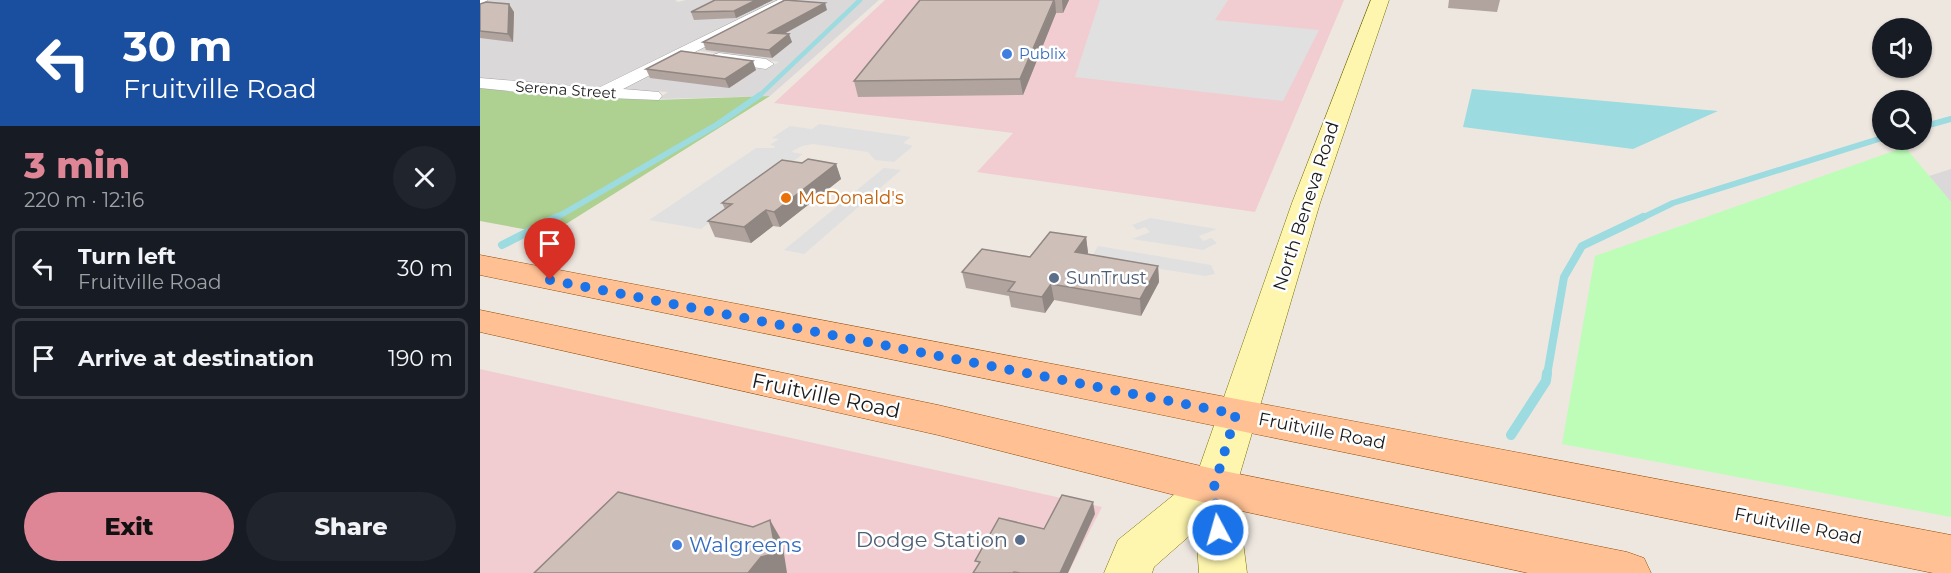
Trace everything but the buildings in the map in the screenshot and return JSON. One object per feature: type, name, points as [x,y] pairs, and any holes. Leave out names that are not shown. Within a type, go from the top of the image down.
[{"type":"main road","name":"North Beneva Road","points":[[1214,487],[1236,414],[1336,115],[1365,45],[1380,0]]},
{"type":"main road","name":"Fruitville Road","points":[[480,265],[1951,556]]},
{"type":"main road","points":[[480,284],[529,275]]},
{"type":"main road","name":"Fruitville Road","points":[[480,321],[938,420],[1214,487],[1605,571]]},
{"type":"main road","points":[[1128,573],[1135,555],[1214,487]]},
{"type":"main road","points":[[1214,487],[1223,573]]},
{"type":"street","points":[[601,93],[789,0]]},
{"type":"street","points":[[680,53],[766,64]]},
{"type":"street","name":"Serena Street","points":[[480,83],[653,96]]},
{"type":"shaded area","points":[[489,0],[675,0],[678,2],[686,0],[781,0],[600,89],[480,78],[480,3]]},
{"type":"shaded area","points":[[796,0],[879,0],[770,96],[657,99],[668,92],[617,89],[679,58],[766,69],[779,62],[694,50]]},
{"type":"shaded area","points":[[885,0],[1344,0],[1255,212],[977,172],[1013,133],[774,103]]},
{"type":"shaded area","points":[[1100,0],[1228,0],[1215,20],[1319,30],[1283,101],[1075,77]]},
{"type":"shaded area","points":[[819,124],[911,137],[903,143],[913,146],[894,162],[875,160],[868,152],[813,144],[802,146],[791,152],[803,154],[701,229],[649,220],[756,148],[774,148],[775,146],[770,145],[779,139],[772,138],[790,126],[812,129]]},
{"type":"shaded area","points":[[884,168],[901,170],[804,254],[784,250]]},
{"type":"shaded area","points":[[1951,169],[1951,202],[1929,176]]},
{"type":"shaded area","points":[[1150,218],[1217,229],[1199,236],[1203,241],[1211,238],[1217,243],[1203,250],[1132,239],[1150,232],[1145,227],[1137,230],[1132,225]]},
{"type":"shaded area","points":[[1098,246],[1211,265],[1215,274],[1205,276],[1091,258]]},
{"type":"shaded area","points":[[480,369],[1102,507],[1068,573],[480,573]]},
{"type":"green space","points":[[480,88],[548,96],[655,100],[770,96],[550,234],[480,221]]},
{"type":"green space","points":[[1896,150],[1908,150],[1951,202],[1951,517],[1562,444],[1595,256]]},
{"type":"water","points":[[1472,89],[1718,111],[1633,149],[1463,127]]},
{"type":"waterway","points":[[759,96],[860,0]]},
{"type":"waterway","points":[[554,219],[718,124],[760,95]]},
{"type":"waterway","points":[[1932,124],[1951,119]]},
{"type":"waterway","points":[[1640,219],[1673,203],[1872,141]]},
{"type":"waterway","points":[[502,245],[557,217]]},
{"type":"waterway","points":[[1547,375],[1564,277],[1582,246],[1643,217]]},
{"type":"waterway","points":[[1511,435],[1546,381],[1547,373]]},
{"type":"place","name":"Publix","points":[[1007,54]]},
{"type":"place","name":"McDonald's","points":[[786,198]]},
{"type":"place","name":"SunTrust","points":[[1054,278]]},
{"type":"place","name":"Dodge Station","points":[[1020,540]]},
{"type":"place","name":"Walgreens","points":[[677,545]]},
{"type":"route","points":[[550,280],[1236,414],[1214,487],[1218,530]]}]
